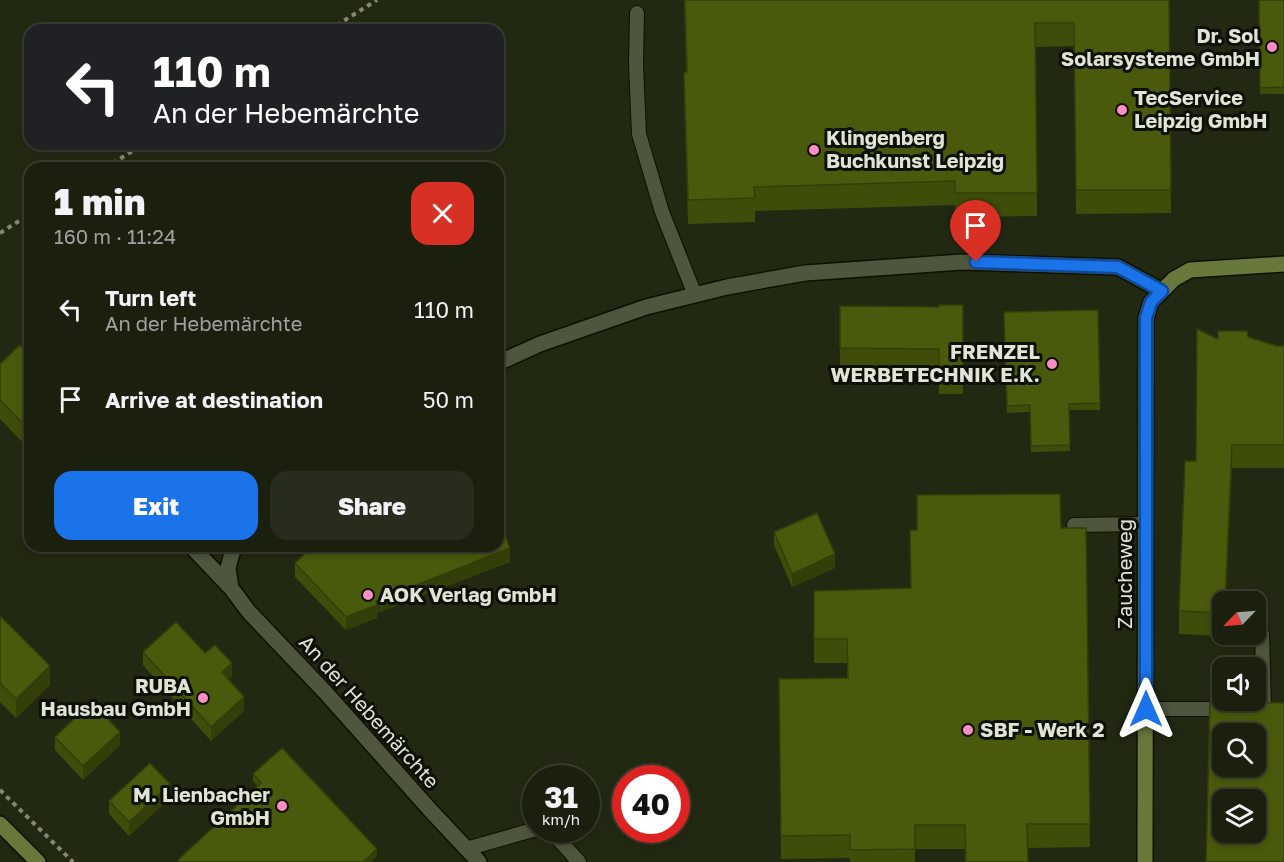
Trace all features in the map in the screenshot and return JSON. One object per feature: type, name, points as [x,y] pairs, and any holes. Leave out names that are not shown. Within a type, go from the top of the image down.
[{"type":"street","points":[[504,360],[540,344],[646,307],[805,273],[962,262],[1118,267],[1162,291],[1174,279],[1190,270],[1284,264]]},
{"type":"street","name":"Zaucheweg","points":[[1145,862],[1146,318],[1151,302],[1162,291]]},
{"type":"street","name":"An der Hebemärchte","points":[[197,552],[479,862]]},
{"type":"street","points":[[231,588],[228,568],[233,552]]},
{"type":"street","points":[[0,824],[38,862]]},
{"type":"lane","points":[[637,13],[636,64],[639,134],[662,212],[696,295]]},
{"type":"lane","points":[[1074,525],[1146,524]]},
{"type":"lane","points":[[1146,709],[1264,708],[1262,645]]},
{"type":"lane","points":[[466,849],[522,833]]},
{"type":"lane","points":[[562,843],[579,862]]},
{"type":"path","points":[[339,24],[377,0]]},
{"type":"path","points":[[115,162],[134,150]]},
{"type":"path","points":[[0,233],[24,218]]},
{"type":"path","points":[[0,790],[73,862]]},
{"type":"building","points":[[685,0],[1169,0],[1171,190],[1076,190],[1074,23],[1035,23],[1037,193],[955,193],[955,181],[754,187],[755,198],[688,200],[684,72],[687,72]]},
{"type":"building","name":"Dr. Sol Solarsysteme GmbH","points":[[1259,0],[1284,0],[1284,87],[1260,88]]},
{"type":"building","points":[[939,305],[963,305],[963,377],[939,377],[939,349],[840,348],[840,306],[939,307]]},
{"type":"building","name":"FRENZEL WERBETECHNIK E.K.","points":[[1098,310],[1100,403],[1069,404],[1070,445],[1031,446],[1030,405],[1007,406],[1004,312]]},
{"type":"building","points":[[1197,329],[1218,339],[1218,331],[1247,331],[1248,337],[1284,346],[1284,445],[1232,445],[1225,591],[1212,591],[1212,613],[1179,611],[1185,461],[1196,461]]},
{"type":"building","points":[[20,345],[24,349],[24,425],[0,400],[0,364]]},
{"type":"building","name":"SBF - Werk 2","points":[[1060,494],[1061,528],[1086,528],[1090,824],[1027,824],[1028,862],[966,862],[965,825],[915,825],[915,849],[850,850],[850,835],[781,836],[779,679],[848,678],[847,639],[814,639],[814,591],[911,588],[910,530],[917,530],[917,495]]},
{"type":"building","points":[[817,513],[835,554],[792,574],[774,532]]},
{"type":"building","name":"AOK Verlag GmbH","points":[[504,532],[510,548],[504,550]]},
{"type":"building","name":"AOK Verlag GmbH","points":[[307,552],[500,552],[376,601],[377,605],[346,617],[295,563]]},
{"type":"building","points":[[0,616],[50,666],[16,699],[0,683]]},
{"type":"building","name":"RUBA Hausbau GmbH","points":[[176,622],[205,653],[215,645],[232,663],[222,672],[244,697],[211,727],[143,652]]},
{"type":"building","points":[[1210,701],[1212,701],[1212,711],[1266,711],[1266,703],[1284,703],[1284,862],[1206,862]]},
{"type":"building","points":[[92,702],[120,732],[83,766],[55,737]]},
{"type":"building","name":"M. Lienbacher GmbH","points":[[282,748],[377,849],[363,862],[181,862],[178,860],[261,783],[253,774]]},
{"type":"building","points":[[150,763],[170,784],[129,822],[109,801]]},
{"type":"place","name":"Dr. Sol Solarsysteme GmbH","points":[[1272,47]]},
{"type":"place","name":"TecService Leipzig GmbH","points":[[1122,110]]},
{"type":"place","name":"Klingenberg Buchkunst Leipzig","points":[[814,150]]},
{"type":"place","name":"FRENZEL WERBETECHNIK E.K.","points":[[1052,364]]},
{"type":"place","name":"AOK Verlag GmbH","points":[[368,595]]},
{"type":"place","name":"RUBA Hausbau GmbH","points":[[203,698]]},
{"type":"place","name":"SBF - Werk 2","points":[[968,730]]},
{"type":"place","name":"M. Lienbacher GmbH","points":[[282,806]]},
{"type":"route","points":[[976,262],[1118,267],[1162,291],[1151,302],[1146,318],[1146,709]]}]
